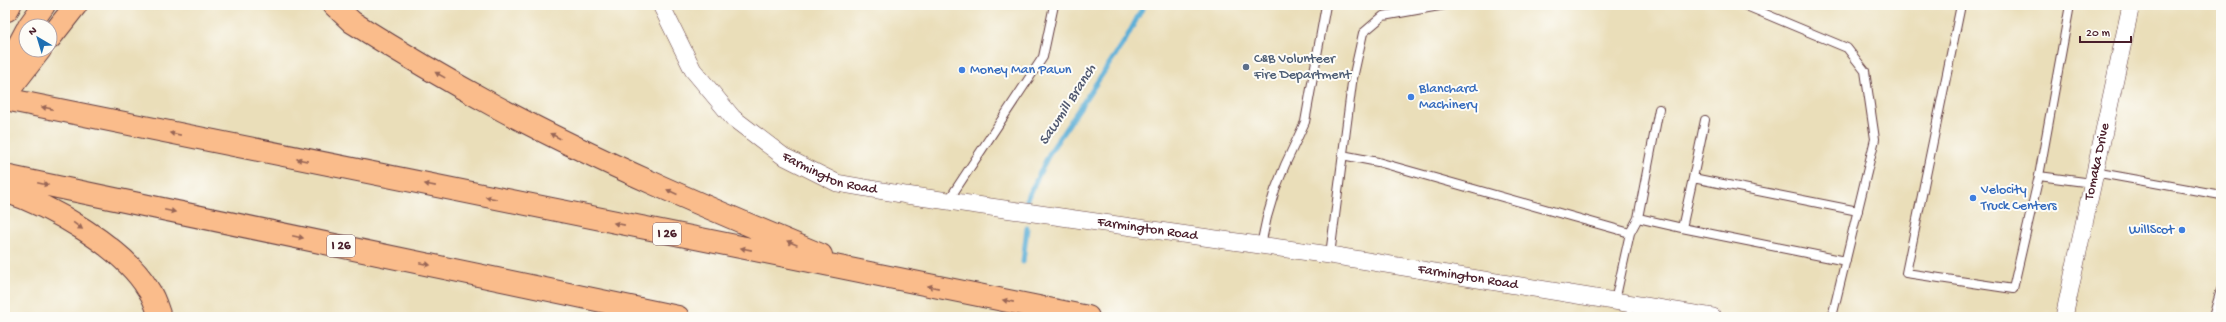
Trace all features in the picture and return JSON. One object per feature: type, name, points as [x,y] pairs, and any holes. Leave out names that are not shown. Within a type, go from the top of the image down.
[{"type":"main road","points":[[58,27],[76,5]]},
{"type":"main road","points":[[334,5],[352,22],[425,67],[501,109],[604,161],[704,206],[867,274]]},
{"type":"main road","points":[[5,71],[18,47]]},
{"type":"main road","points":[[15,101],[5,95],[34,58]]},
{"type":"main road","name":"I 26","points":[[15,101],[867,274],[1088,317]]},
{"type":"main road","name":"I 26","points":[[5,176],[678,317]]},
{"type":"main road","points":[[5,191],[73,222],[123,260],[148,288],[160,317]]},
{"type":"street","name":"Farmington Road","points":[[660,5],[693,70],[733,118],[783,156],[837,183],[948,201],[1330,255],[1713,317]]},
{"type":"street","name":"Tomaka Drive","points":[[2064,317],[2131,5]]},
{"type":"lane","points":[[948,201],[1043,56],[1054,5]]},
{"type":"lane","points":[[1261,245],[1275,190],[1305,122],[1326,5]]},
{"type":"lane","points":[[1330,255],[1352,83],[1363,33],[1383,16],[1444,5]]},
{"type":"lane","points":[[1744,5],[1847,48],[1865,71],[1875,139],[1832,317]]},
{"type":"lane","points":[[1961,5],[1906,273],[2013,288],[2039,176],[2070,5]]},
{"type":"lane","points":[[1615,301],[1630,233],[1638,218],[1659,110]]},
{"type":"lane","points":[[1682,228],[1705,120]]},
{"type":"lane","points":[[1342,155],[1378,162],[1630,233]]},
{"type":"lane","points":[[2039,176],[2093,177],[2221,195]]},
{"type":"lane","points":[[1693,178],[1858,211]]},
{"type":"lane","points":[[1638,218],[1846,261]]},
{"type":"lane","points":[[2213,317],[2221,290]]},
{"type":"waterway","name":"Sawmill Branch","points":[[1027,199],[1050,152],[1126,39],[1144,5]]},
{"type":"waterway","name":"Sawmill Branch","points":[[1023,262],[1027,228]]},
{"type":"place","name":"C&B Volunteer Fire Department","points":[[1246,67]]},
{"type":"place","name":"Money Man Pawn","points":[[962,70]]},
{"type":"place","name":"Blanchard Machinery","points":[[1411,97]]},
{"type":"place","name":"Velocity Truck Centers","points":[[1973,198]]},
{"type":"place","name":"WillScot","points":[[2182,230]]}]
